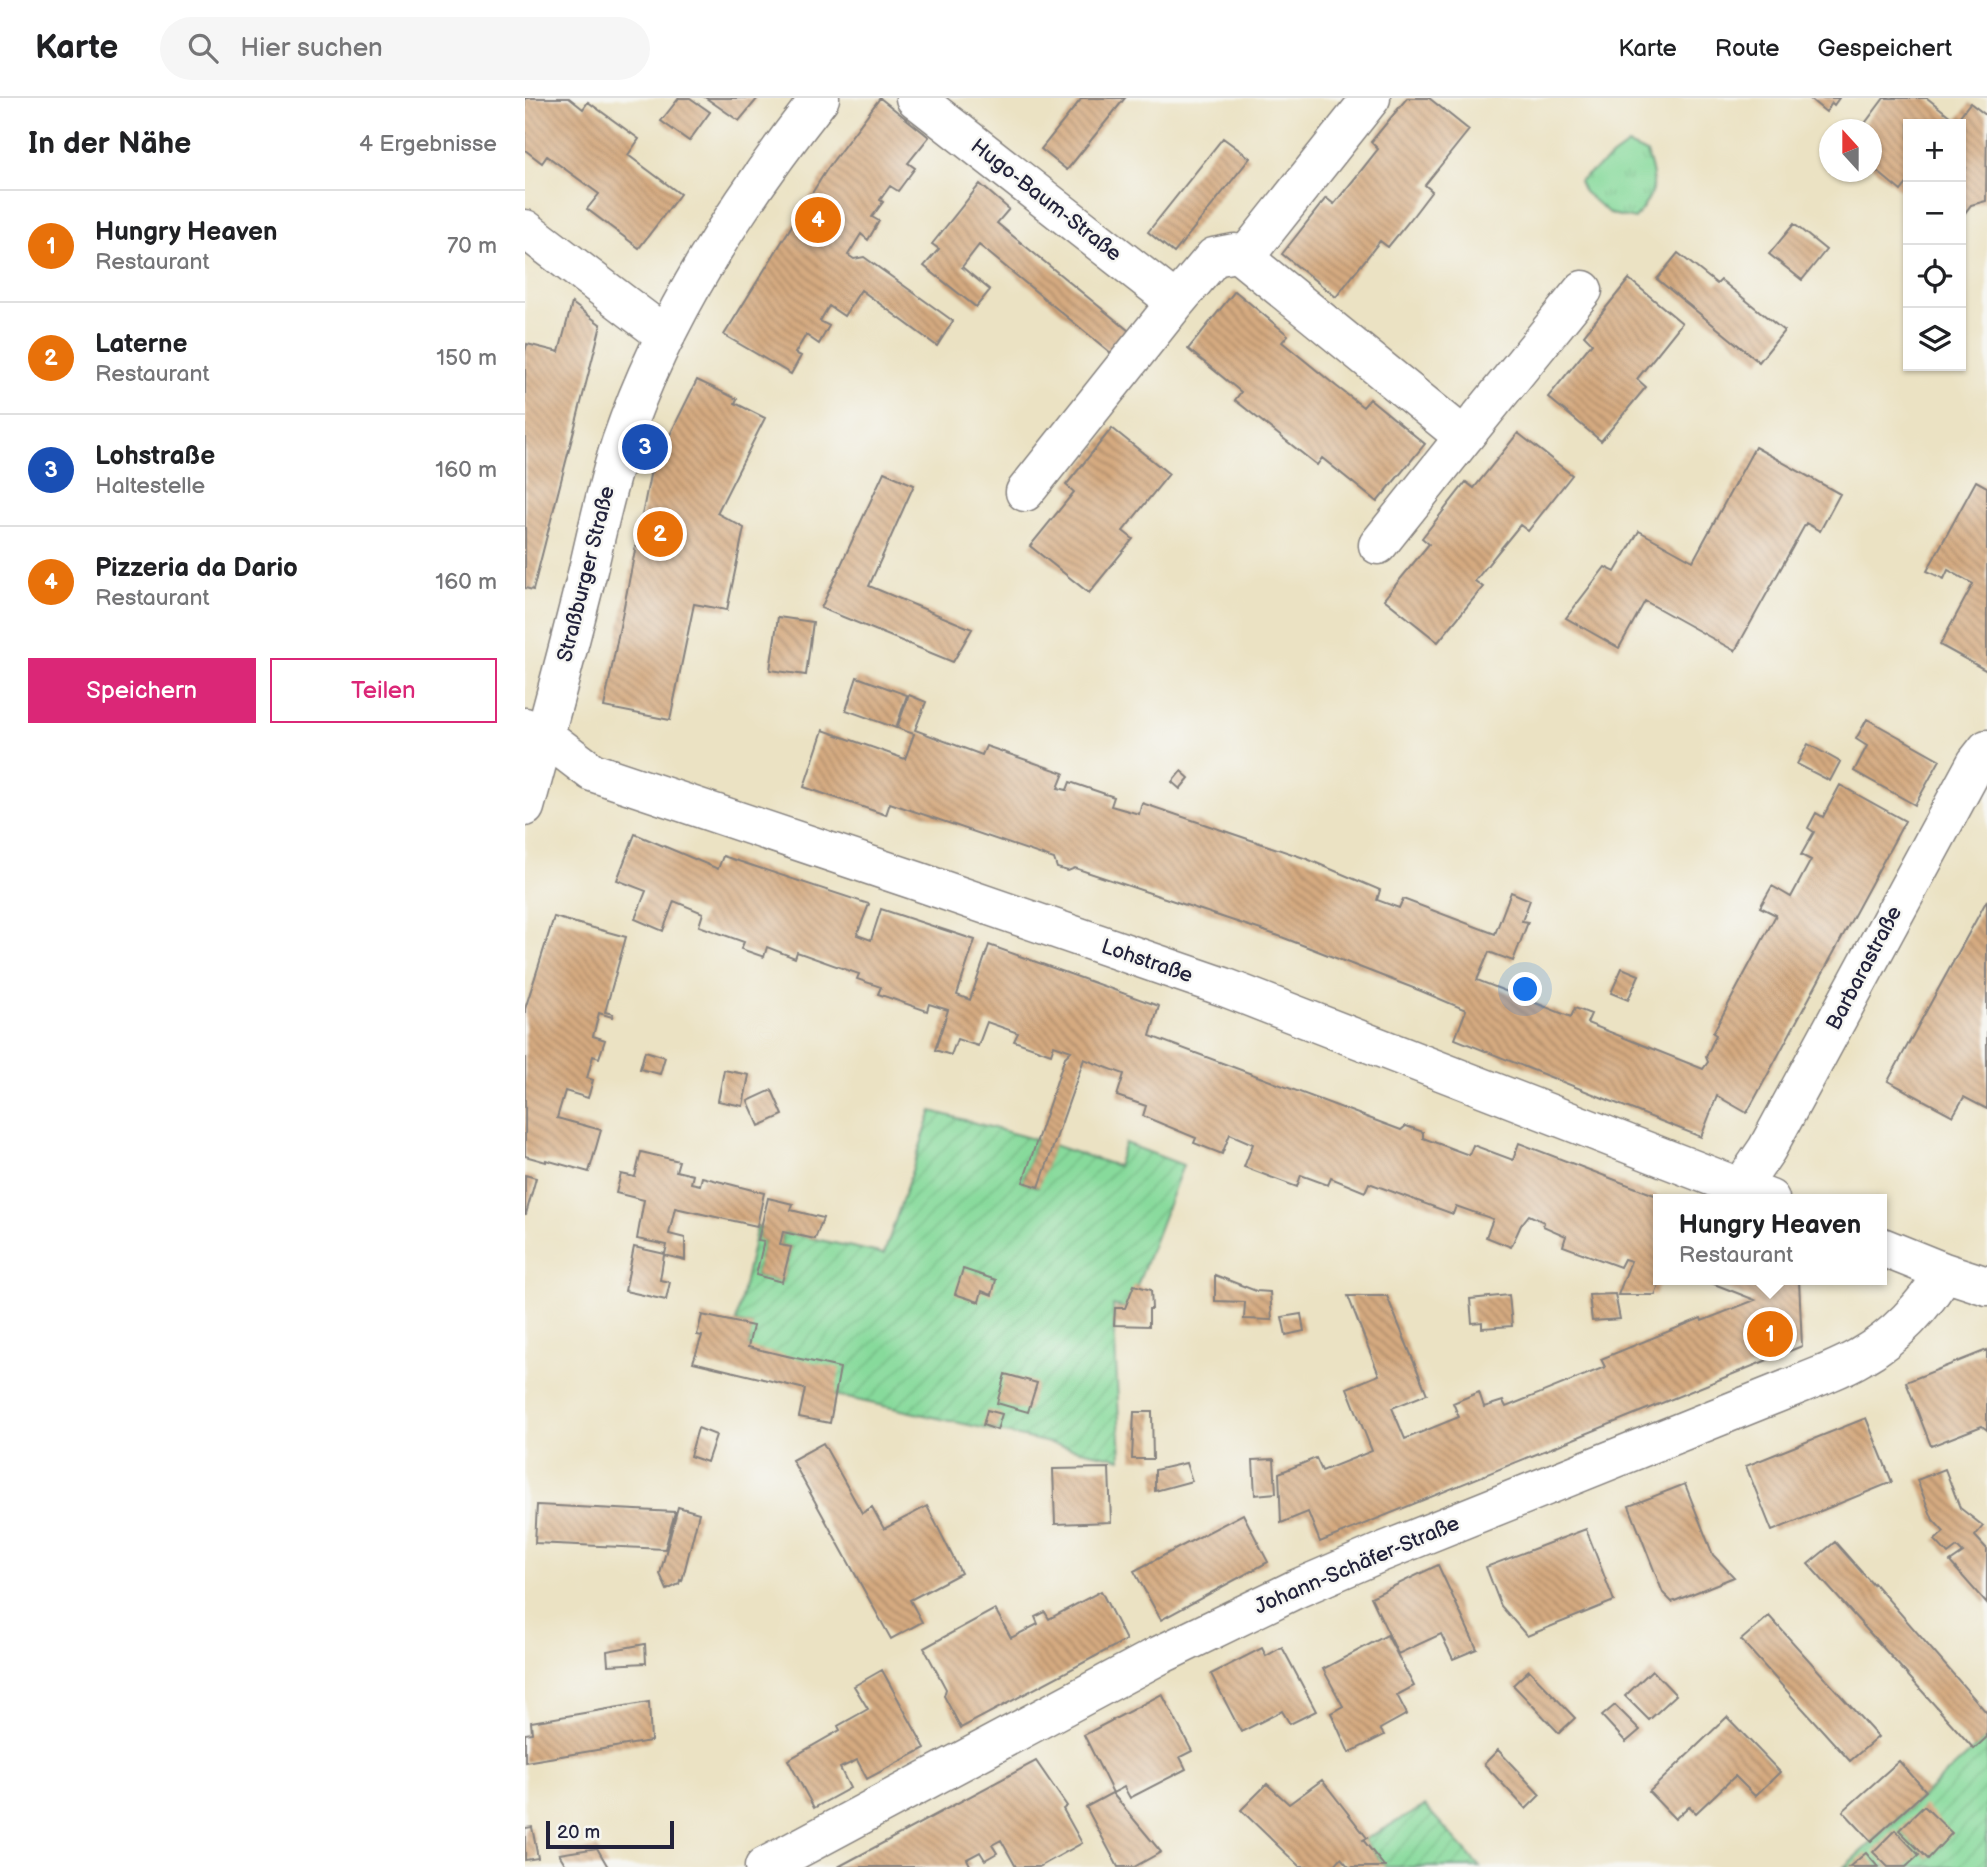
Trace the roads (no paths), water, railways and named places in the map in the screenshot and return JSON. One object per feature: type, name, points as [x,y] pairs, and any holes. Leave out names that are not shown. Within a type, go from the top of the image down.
[{"type":"street","name":"Straßburger Straße","points":[[525,807],[535,731],[588,568],[621,442],[644,384],[702,267],[761,176],[820,98]]},
{"type":"street","name":"Hugo-Baum-Straße","points":[[915,98],[1176,302]]},
{"type":"street","points":[[1244,258],[1371,98]]},
{"type":"street","points":[[525,229],[666,336]]},
{"type":"street","points":[[1025,492],[1214,257],[1235,253],[1464,438]]},
{"type":"street","points":[[1378,545],[1583,289]]},
{"type":"street","name":"Lohstraße","points":[[535,731],[592,772],[1224,987],[1755,1193]]},
{"type":"street","name":"Barbarastraße","points":[[1755,1193],[1767,1149],[1976,763],[1987,748]]},
{"type":"street","points":[[1887,1249],[1987,1286]]},
{"type":"street","name":"Johann-Schäfer-Straße","points":[[764,1867],[1158,1656],[1296,1589],[1859,1359],[1913,1315],[1944,1272]]},
{"type":"place","name":"Pizzeria da Dario","points":[[818,220]]},
{"type":"place","name":"Lohstraße","points":[[645,447]]},
{"type":"place","name":"Laterne","points":[[660,534]]},
{"type":"place","name":"Hungry Heaven","points":[[1770,1334]]}]
